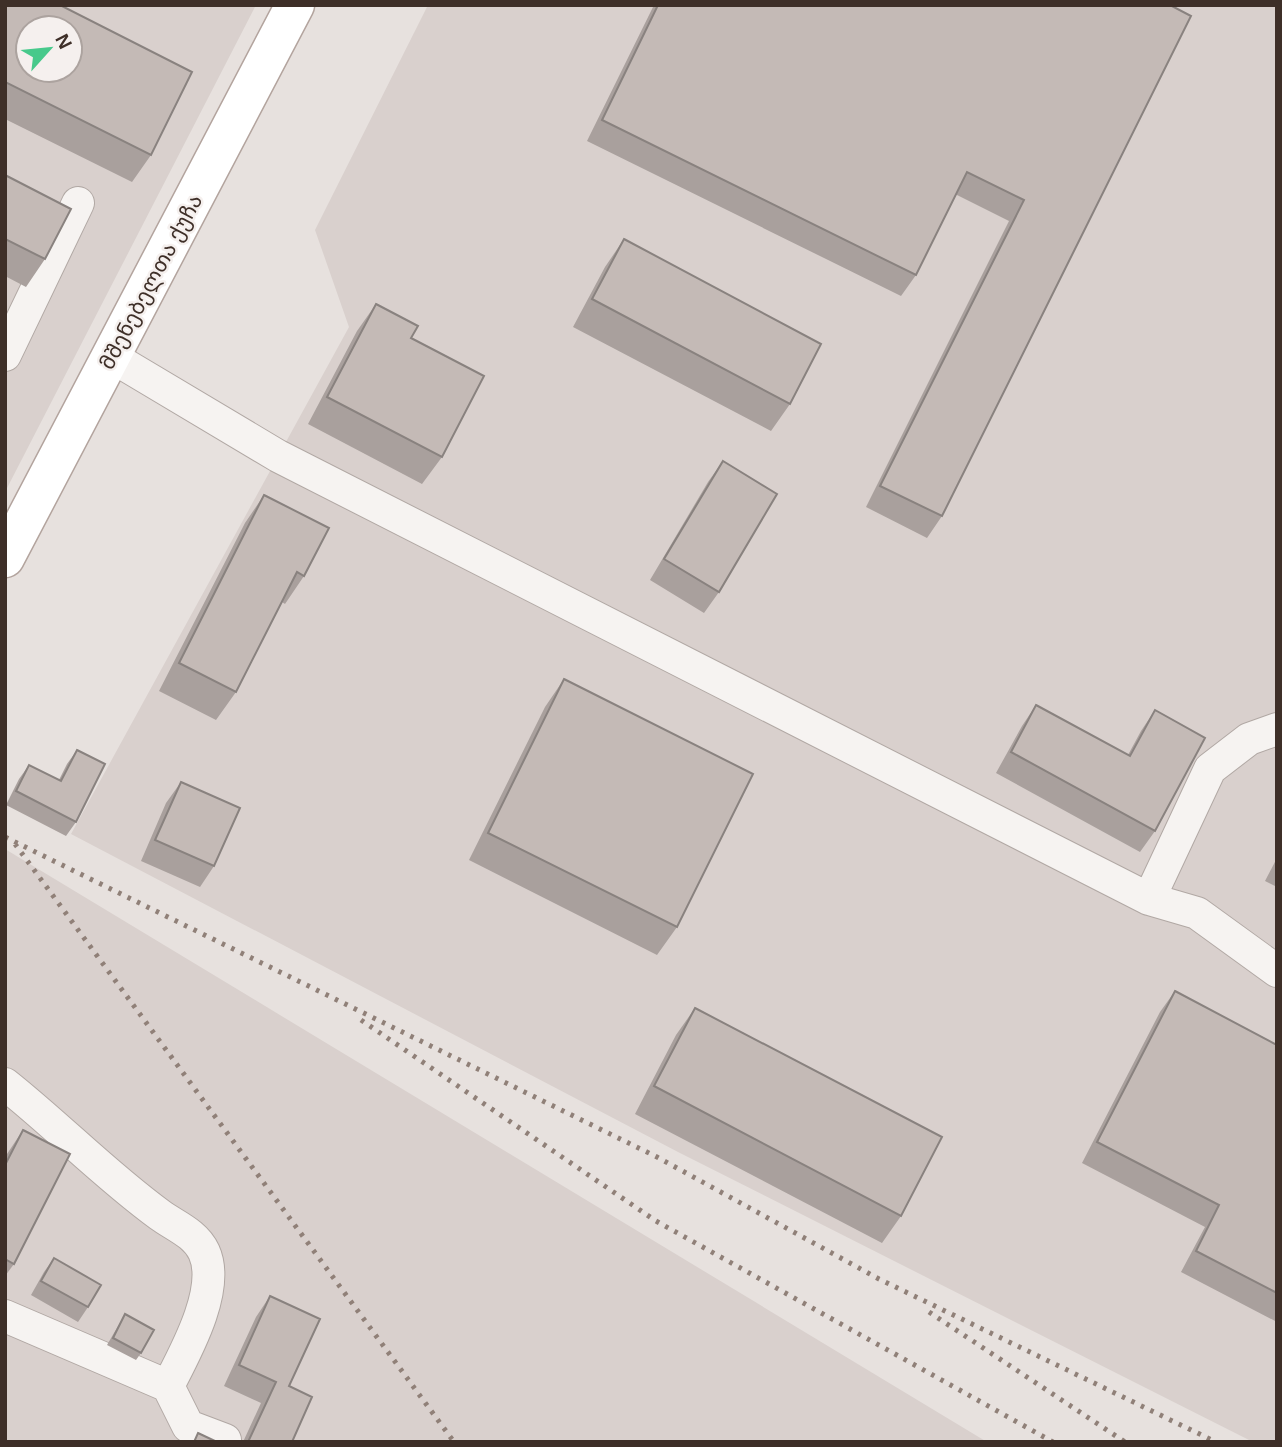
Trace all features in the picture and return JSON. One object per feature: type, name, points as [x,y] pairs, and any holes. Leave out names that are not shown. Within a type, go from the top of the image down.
[{"type":"main road","name":"მშენებელთა ქუჩა","points":[[5,558],[295,5]]},
{"type":"lane","points":[[5,355],[78,203]]},
{"type":"lane","points":[[111,357],[278,456],[1149,899],[1197,913],[1277,971]]},
{"type":"lane","points":[[1149,899],[1210,769],[1249,739],[1277,729]]},
{"type":"lane","points":[[5,1084],[160,1215],[189,1232],[204,1252],[209,1282],[191,1342],[168,1386]]},
{"type":"lane","points":[[5,1315],[168,1386],[188,1426],[225,1440]]},
{"type":"shaded area","points":[[5,5],[256,5],[5,492]]},
{"type":"shaded area","points":[[428,5],[1277,5],[1277,1442],[1253,1442],[678,1152],[71,834],[349,327],[315,230]]},
{"type":"shaded area","points":[[5,849],[987,1442],[5,1442]]},
{"type":"building","points":[[5,5],[60,5],[78,14],[14,14],[14,84],[84,84],[84,17],[192,72],[151,155],[5,82]]},
{"type":"building","points":[[658,5],[1170,5],[1191,16],[942,516],[880,486],[1024,200],[967,172],[916,275],[602,120]]},
{"type":"building","points":[[5,175],[71,209],[45,259],[5,239]]},
{"type":"building","points":[[624,239],[821,344],[790,404],[592,299]]},
{"type":"building","points":[[376,304],[418,326],[411,338],[484,376],[442,457],[327,397]]},
{"type":"building","points":[[723,461],[777,494],[719,592],[664,559]]},
{"type":"building","points":[[264,495],[329,528],[304,576],[297,572],[236,692],[179,663]]},
{"type":"building","points":[[564,679],[753,774],[677,927],[488,833]]},
{"type":"building","points":[[1036,705],[1130,756],[1155,710],[1205,738],[1155,831],[1011,752]]},
{"type":"building","points":[[77,750],[105,764],[76,822],[16,791],[29,765],[61,781]]},
{"type":"building","points":[[181,782],[240,808],[214,866],[155,840]]},
{"type":"building","points":[[1175,991],[1277,1045],[1277,1293],[1196,1251],[1219,1205],[1097,1142]]},
{"type":"building","points":[[695,1008],[942,1137],[901,1216],[654,1086]]},
{"type":"building","points":[[23,1130],[70,1154],[14,1264],[5,1259],[5,1165]]},
{"type":"building","points":[[54,1258],[101,1285],[88,1307],[41,1281]]},
{"type":"building","points":[[270,1296],[320,1319],[289,1386],[312,1397],[292,1442],[248,1442],[276,1382],[239,1365]]},
{"type":"building","points":[[125,1314],[154,1330],[141,1353],[113,1338]]},
{"type":"building","points":[[198,1433],[217,1442],[194,1442]]},
{"type":"railway","points":[[5,837],[657,1157],[879,1279],[1216,1442]]},
{"type":"railway","points":[[15,844],[454,1442]]},
{"type":"railway","points":[[361,1020],[656,1221],[1053,1442]]},
{"type":"railway","points":[[929,1312],[1125,1442]]}]
